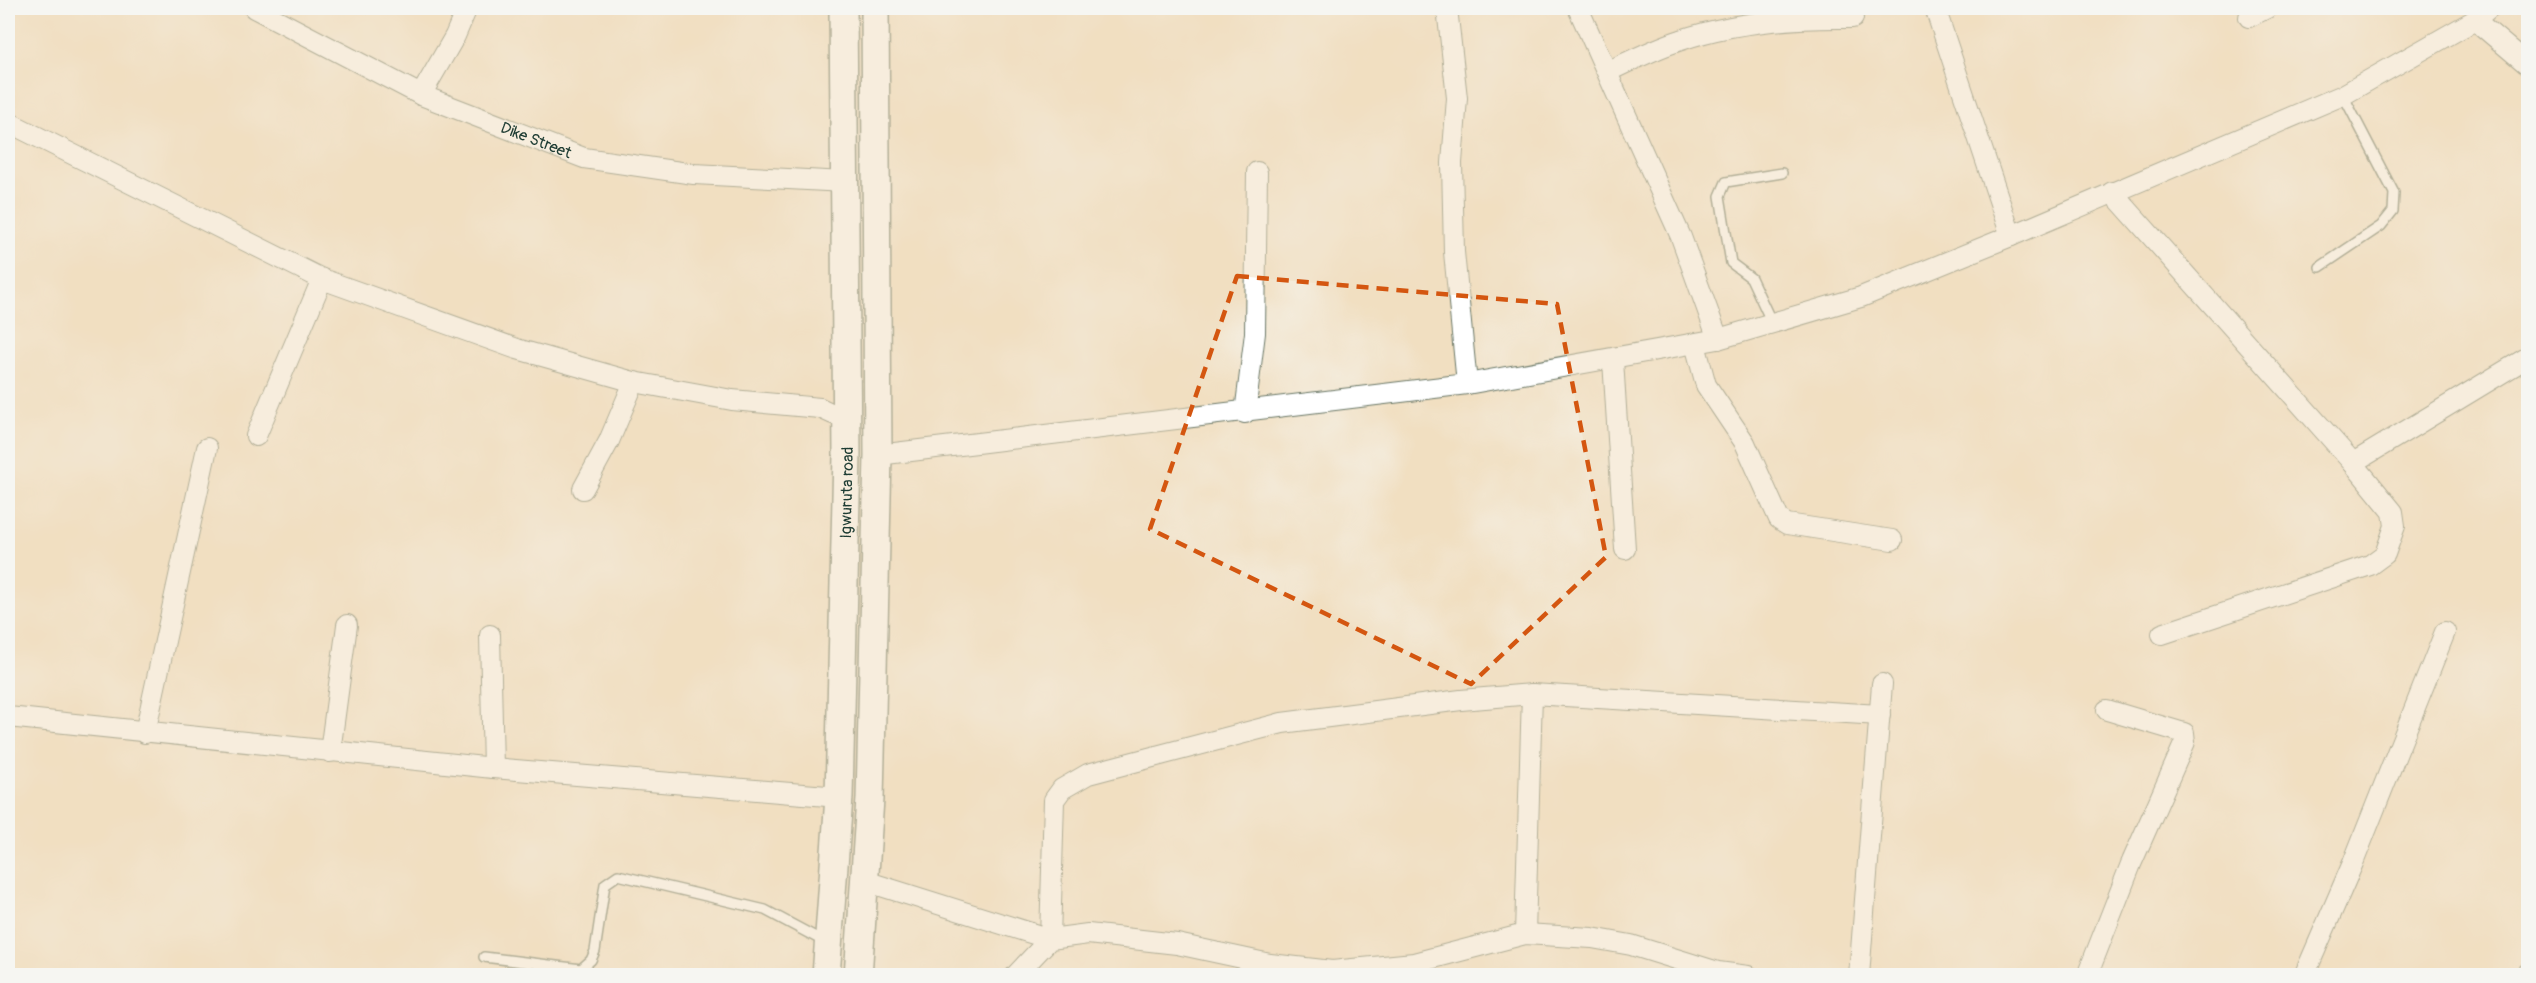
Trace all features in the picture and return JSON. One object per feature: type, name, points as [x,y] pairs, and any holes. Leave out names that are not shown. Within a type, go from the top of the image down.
[{"type":"main road","name":"Igwuruta road","points":[[826,975],[839,797],[847,415],[843,8]]},
{"type":"main road","name":"Igwuruta road","points":[[858,975],[870,799],[879,455],[875,8]]},
{"type":"street","name":"Dike Street","points":[[254,8],[421,95],[584,158],[694,174],[845,182]]},
{"type":"street","points":[[421,95],[455,36],[467,8]]},
{"type":"street","points":[[1447,8],[1457,98],[1452,163],[1454,252],[1467,384]]},
{"type":"street","points":[[1578,8],[1609,71],[1681,237],[1718,339]]},
{"type":"street","points":[[1935,8],[2011,236]]},
{"type":"street","points":[[2249,17],[2267,8]]},
{"type":"street","points":[[879,455],[1245,413],[1467,384],[1613,360],[1718,339],[1861,297],[2343,95],[2482,14],[2529,64]]},
{"type":"street","points":[[1609,71],[1681,40],[1734,26],[1801,17],[1853,18]]},
{"type":"street","points":[[8,122],[322,279],[517,349],[634,382],[732,400],[820,408],[833,414],[847,415]]},
{"type":"street","points":[[1245,413],[1255,333],[1257,172]]},
{"type":"street","points":[[2112,192],[2353,463],[2393,512],[2395,526],[2385,554],[2355,571],[2162,634]]},
{"type":"street","points":[[256,436],[322,279]]},
{"type":"street","points":[[1695,344],[1706,385],[1745,443],[1779,519],[1788,524],[1892,540]]},
{"type":"street","points":[[2353,463],[2529,357]]},
{"type":"street","points":[[1613,360],[1625,549]]},
{"type":"street","points":[[583,489],[609,441],[634,382]]},
{"type":"street","points":[[145,733],[207,448]]},
{"type":"street","points":[[330,752],[347,625]]},
{"type":"street","points":[[2304,975],[2353,863],[2445,632]]},
{"type":"street","points":[[490,635],[493,768]]},
{"type":"street","points":[[1859,975],[1882,684]]},
{"type":"street","points":[[1015,975],[1050,939],[1054,800],[1062,789],[1088,774],[1282,723],[1461,700],[1532,694],[1881,716]]},
{"type":"street","points":[[1525,934],[1532,694]]},
{"type":"street","points":[[2087,975],[2131,864],[2185,742],[2184,733],[2174,727],[2107,710]]},
{"type":"street","points":[[8,717],[493,768],[839,797]]},
{"type":"street","points":[[865,881],[1050,939],[1088,934],[1143,940],[1177,944],[1270,964],[1332,971],[1414,963],[1525,934],[1592,938],[1631,945],[1718,974],[1748,975]]},
{"type":"lane","points":[[2320,267],[2381,226],[2393,210],[2394,193],[2343,95]]},
{"type":"lane","points":[[1772,323],[1751,278],[1731,263],[1720,196],[1726,182],[1782,172]]},
{"type":"lane","points":[[484,957],[581,969],[591,960],[595,951],[605,884],[618,875],[765,910],[796,924],[828,944]]},
{"type":"highlighted area","points":[[1237,276],[1557,304],[1606,557],[1471,684],[1150,529]]}]
